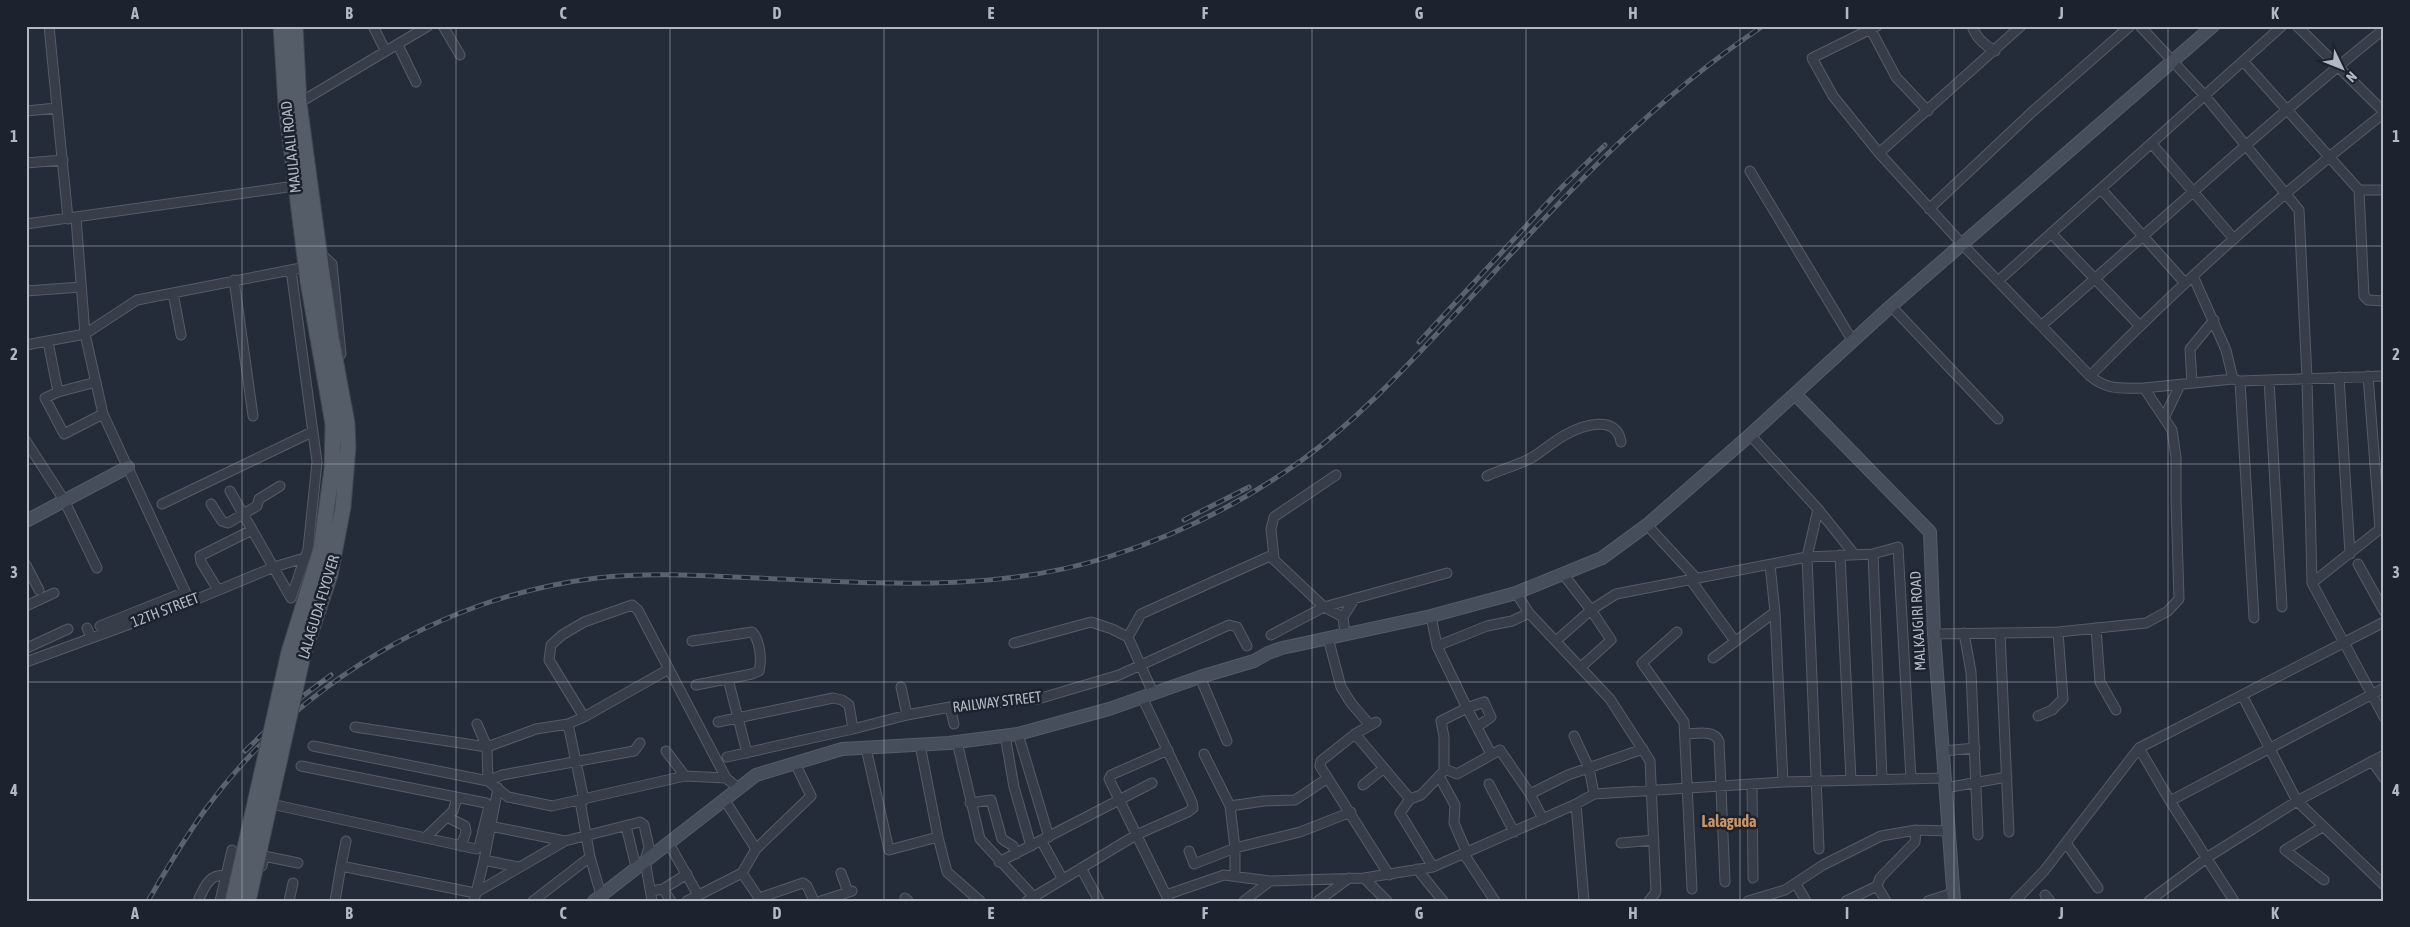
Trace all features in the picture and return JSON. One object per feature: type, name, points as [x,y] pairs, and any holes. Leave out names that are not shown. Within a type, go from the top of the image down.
[{"type":"main road","name":"MAULA ALI ROAD","points":[[281,26],[286,105],[295,186],[298,268]]},
{"type":"main road","name":"MAULA ALI ROAD","points":[[295,26],[299,103],[318,251]]},
{"type":"main road","points":[[597,898],[756,774],[842,749],[957,742],[1012,735],[1109,709],[1200,677],[1254,661],[1282,648],[1431,616],[1516,593],[1602,558],[1647,525],[1750,435],[1852,340],[2213,26]]},
{"type":"main road","name":"LALAGUDA FLYOVER","points":[[234,901],[289,652],[316,570],[329,504],[334,446],[333,424],[315,282],[318,251]]},
{"type":"main road","name":"LALAGUDA FLYOVER","points":[[248,901],[303,656],[330,574],[344,507],[348,424],[331,337],[315,282],[298,268]]},
{"type":"main road","name":"MALKAJGIRI ROAD","points":[[1795,394],[1930,532],[1934,634],[1953,897]]},
{"type":"main road","points":[[26,521],[128,468]]},
{"type":"street","points":[[49,26],[63,160],[81,287],[85,334],[103,414],[190,602]]},
{"type":"street","points":[[373,26],[385,50]]},
{"type":"street","points":[[299,103],[428,26]]},
{"type":"street","points":[[443,26],[460,55]]},
{"type":"street","points":[[1972,26],[1975,34],[1984,45],[1995,51]]},
{"type":"street","points":[[1879,153],[2021,26]]},
{"type":"street","points":[[1930,209],[2032,112],[2130,26]]},
{"type":"street","points":[[2140,26],[2205,96],[2244,146],[2299,210],[2307,378],[2312,582],[2384,717]]},
{"type":"street","points":[[1998,281],[2282,26]]},
{"type":"street","points":[[2090,376],[2139,325],[2234,239],[2329,156],[2384,113],[2297,26]]},
{"type":"street","points":[[1928,111],[1896,77],[1874,28],[1812,58],[1833,96],[1879,153],[1962,244],[2090,376],[2101,385],[2112,388],[2144,388],[2236,380],[2384,376]]},
{"type":"street","points":[[2042,325],[2144,238],[2287,108],[2384,29]]},
{"type":"street","points":[[398,45],[416,82]]},
{"type":"street","points":[[2243,60],[2359,190],[2364,296],[2368,300],[2384,301]]},
{"type":"street","points":[[26,111],[57,108]]},
{"type":"street","points":[[2152,144],[2234,239]]},
{"type":"street","points":[[26,163],[63,160]]},
{"type":"street","points":[[1750,171],[1852,340]]},
{"type":"street","points":[[26,224],[295,186]]},
{"type":"street","points":[[2101,189],[2185,283]]},
{"type":"street","points":[[2359,190],[2384,190]]},
{"type":"street","points":[[2051,233],[2139,325]]},
{"type":"street","points":[[315,480],[341,477],[351,472],[355,436],[340,348],[332,264],[318,251]]},
{"type":"street","points":[[26,345],[85,334],[137,300],[298,268],[312,432],[317,462],[308,549],[291,598],[230,491]]},
{"type":"street","points":[[2193,276],[2214,320],[2236,380],[2254,618]]},
{"type":"street","points":[[234,280],[253,416]]},
{"type":"street","points":[[26,291],[81,287]]},
{"type":"street","points":[[173,292],[181,335]]},
{"type":"street","points":[[1891,306],[1998,419]]},
{"type":"street","points":[[2192,383],[2190,349],[2214,320]]},
{"type":"street","points":[[48,342],[58,392]]},
{"type":"street","points":[[2312,582],[2380,529],[2368,376]]},
{"type":"street","points":[[2338,377],[2350,554]]},
{"type":"street","points":[[2269,380],[2282,607]]},
{"type":"street","points":[[96,382],[58,392],[45,398],[64,434],[103,414]]},
{"type":"street","points":[[2165,416],[2180,385]]},
{"type":"street","points":[[1934,634],[2058,632],[2146,623],[2168,611],[2180,598],[2176,458],[2172,430],[2165,416],[2144,388]]},
{"type":"street","points":[[1487,476],[1532,458],[1577,429],[1606,424],[1615,426],[1620,432],[1621,442]]},
{"type":"street","points":[[162,504],[312,432]]},
{"type":"street","points":[[1750,435],[1818,509],[1854,554]]},
{"type":"street","points":[[26,441],[64,500],[97,568]]},
{"type":"street","points":[[1274,558],[1271,529],[1274,517],[1336,475]]},
{"type":"street","points":[[211,504],[224,523],[243,516],[257,506],[259,499],[280,486]]},
{"type":"street","points":[[1818,509],[1807,557],[1820,848]]},
{"type":"street","points":[[1647,525],[1693,578],[1735,641]]},
{"type":"street","points":[[218,590],[201,562],[200,556],[252,530]]},
{"type":"street","points":[[1557,640],[1591,610],[1616,594],[1807,557],[1873,554],[1898,547],[1911,779]]},
{"type":"street","points":[[1873,554],[1882,779]]},
{"type":"street","points":[[1840,555],[1851,780]]},
{"type":"street","points":[[1128,637],[1142,614],[1265,557],[1274,558],[1324,607],[1343,617]]},
{"type":"street","name":"12TH STREET","points":[[30,660],[91,638],[107,625],[190,602],[274,567],[304,558]]},
{"type":"street","points":[[2358,564],[2384,611]]},
{"type":"street","points":[[26,565],[39,590]]},
{"type":"street","points":[[1770,565],[1775,612],[1783,782]]},
{"type":"street","points":[[1271,635],[1324,607],[1447,573]]},
{"type":"street","points":[[1564,574],[1591,610],[1610,642],[1581,667]]},
{"type":"street","points":[[107,625],[185,592]]},
{"type":"street","points":[[26,606],[54,593]]},
{"type":"street","points":[[1516,593],[1529,613],[1557,640],[1610,698],[1650,761],[1653,791],[1656,892],[1648,901]]},
{"type":"street","points":[[1345,634],[1343,617],[1355,598]]},
{"type":"street","points":[[584,717],[549,660],[551,645],[562,635],[584,622],[632,605],[638,610],[726,778],[738,788]]},
{"type":"street","points":[[1713,658],[1775,612]]},
{"type":"street","points":[[1437,646],[1487,626],[1512,621],[1529,613]]},
{"type":"street","points":[[1431,616],[1437,646],[1491,754]]},
{"type":"street","points":[[957,742],[980,839],[1030,898],[1136,835],[1193,808],[1168,750],[1148,695],[1142,665],[1128,637],[1112,628],[1091,622],[1014,643]]},
{"type":"street","points":[[2016,901],[2066,843],[2139,748],[2384,622]]},
{"type":"street","name":"RAILWAY STREET","points":[[727,757],[853,729],[907,714],[950,707],[1038,699],[1119,675],[1229,624],[1237,627],[1247,646]]},
{"type":"street","points":[[87,628],[91,638]]},
{"type":"street","points":[[2096,628],[2100,682],[2116,710]]},
{"type":"street","points":[[30,660],[28,644],[68,629]]},
{"type":"street","points":[[692,641],[748,632],[754,634],[760,663],[758,671],[752,674],[696,684]]},
{"type":"street","points":[[1677,632],[1642,663],[1684,722],[1692,889]]},
{"type":"street","points":[[2038,716],[2052,710],[2062,699],[2058,632]]},
{"type":"street","points":[[1964,633],[1971,672],[1978,835]]},
{"type":"street","points":[[2000,633],[2010,832]]},
{"type":"street","points":[[1328,638],[1342,687],[1351,703],[1372,723],[1321,761],[1321,768],[1351,812],[1389,875]]},
{"type":"street","points":[[355,727],[487,747],[536,729],[568,724],[584,717],[669,669]]},
{"type":"street","points":[[1200,677],[1227,741]]},
{"type":"street","points":[[728,679],[747,754]]},
{"type":"street","points":[[901,687],[907,714]]},
{"type":"street","points":[[2170,801],[2384,688]]},
{"type":"street","points":[[2242,695],[2297,801],[2384,885]]},
{"type":"street","points":[[718,722],[838,698],[849,705],[853,729]]},
{"type":"street","points":[[1477,727],[1488,720],[1491,714],[1484,702],[1441,721],[1444,735],[1442,773],[1455,805],[1453,820],[1465,854],[1495,901]]},
{"type":"street","points":[[950,707],[954,724]]},
{"type":"street","points":[[477,724],[487,747],[488,781]]},
{"type":"street","points":[[568,724],[577,762],[597,898]]},
{"type":"street","points":[[1685,734],[1710,733],[1717,737],[1725,882]]},
{"type":"street","points":[[1355,734],[1410,799]]},
{"type":"street","points":[[1012,735],[1045,839],[1062,878]]},
{"type":"street","points":[[1012,735],[1014,787],[1031,846]]},
{"type":"street","points":[[1574,736],[1589,768],[1594,794]]},
{"type":"street","points":[[488,781],[502,775],[634,751],[640,743]]},
{"type":"street","points":[[920,745],[938,837],[947,872],[980,901]]},
{"type":"street","points":[[312,746],[488,781],[508,797],[552,806],[685,776],[726,778]]},
{"type":"street","points":[[866,748],[889,850],[938,837]]},
{"type":"street","points":[[1943,751],[1975,748]]},
{"type":"street","points":[[2139,748],[2170,801],[2208,856],[2234,901]]},
{"type":"street","points":[[1530,794],[1553,781],[1644,749]]},
{"type":"street","points":[[1168,750],[1110,776],[1110,781],[1168,898],[1224,875],[1270,881],[1364,878],[1433,867],[1543,819],[1594,794],[1783,782],[1911,779],[1945,783],[1976,783],[2007,778]]},
{"type":"street","points":[[1442,773],[1457,774],[1491,754],[1499,750],[1502,751],[1530,794],[1543,819]]},
{"type":"street","points":[[666,751],[685,776]]},
{"type":"street","points":[[1204,754],[1230,806],[1235,848],[1235,876]]},
{"type":"street","points":[[2149,901],[2208,856],[2297,801],[2384,755]]},
{"type":"street","points":[[2372,761],[2384,778]]},
{"type":"street","points":[[687,901],[742,872],[756,849],[811,796],[794,763]]},
{"type":"street","points":[[256,901],[264,856],[286,764]]},
{"type":"street","points":[[276,805],[461,846],[476,849],[479,847],[489,806],[486,803],[301,766]]},
{"type":"street","points":[[1363,785],[1384,768]]},
{"type":"street","points":[[1433,867],[1400,816],[1401,810],[1410,799],[1421,795],[1442,773]]},
{"type":"street","points":[[1230,806],[1264,801],[1295,800],[1328,778]]},
{"type":"street","points":[[999,862],[1152,783]]},
{"type":"street","points":[[1490,784],[1514,832]]},
{"type":"street","points":[[1752,785],[1753,878]]},
{"type":"street","points":[[474,897],[484,860],[498,788]]},
{"type":"street","points":[[425,838],[453,811],[457,798]]},
{"type":"street","points":[[724,799],[756,849]]},
{"type":"street","points":[[970,803],[991,800],[1002,839],[1013,846],[1016,854]]},
{"type":"street","points":[[1576,804],[1584,901]]},
{"type":"street","points":[[1189,851],[1194,864],[1235,848],[1300,832],[1351,812]]},
{"type":"street","points":[[447,817],[465,826],[466,832],[461,846]]},
{"type":"street","points":[[341,866],[474,897],[518,867],[565,841],[640,822],[644,824],[649,847],[641,863]]},
{"type":"street","points":[[490,826],[565,841]]},
{"type":"street","points":[[626,826],[651,890],[652,901]]},
{"type":"street","points":[[2322,827],[2286,850],[2324,880]]},
{"type":"street","points":[[1748,901],[1786,890],[1823,865],[1882,836],[1916,830],[1948,831]]},
{"type":"street","points":[[1846,901],[1877,886],[1880,878],[1915,842],[1916,830]]},
{"type":"street","points":[[1620,843],[1654,840]]},
{"type":"street","points":[[335,901],[346,841]]},
{"type":"street","points":[[668,842],[698,896]]},
{"type":"street","points":[[2066,843],[2098,888]]},
{"type":"street","points":[[220,901],[232,850]]},
{"type":"street","points":[[264,856],[298,863]]},
{"type":"street","points":[[533,901],[590,856]]},
{"type":"street","points":[[484,860],[518,867]]},
{"type":"street","points":[[1081,868],[1099,901]]},
{"type":"street","points":[[1418,869],[1444,901]]},
{"type":"street","points":[[742,872],[760,900],[804,883],[814,901]]},
{"type":"street","points":[[821,901],[850,891],[841,873]]},
{"type":"street","points":[[198,901],[210,878],[216,875],[226,874],[260,880]]},
{"type":"street","points":[[651,890],[663,889],[686,874]]},
{"type":"street","points":[[1318,901],[1349,878]]},
{"type":"street","points":[[1364,878],[1387,901]]},
{"type":"street","points":[[1244,901],[1270,881]]},
{"type":"street","points":[[289,901],[293,883]]},
{"type":"street","points":[[1796,884],[1806,901]]},
{"type":"street","points":[[1877,886],[1886,901]]},
{"type":"street","points":[[663,889],[672,901]]},
{"type":"street","points":[[1928,901],[1953,897]]},
{"type":"railway","points":[[148,901],[182,843],[205,810],[242,765],[283,723],[328,686],[377,654],[429,627],[483,605],[539,588],[620,576],[690,575],[906,583],[989,580],[1030,575],[1071,567],[1111,556],[1162,538],[1211,516],[1280,475],[1346,425],[1406,366],[1605,156],[1681,87],[1763,26]]},
{"type":"railway","points":[[1419,342],[1563,186],[1605,145]]},
{"type":"railway","points":[[1184,520],[1249,487]]},
{"type":"railway","points":[[245,751],[299,699],[331,675]]},
{"type":"district","name":"Lalaguda","points":[[1729,821]]}]
